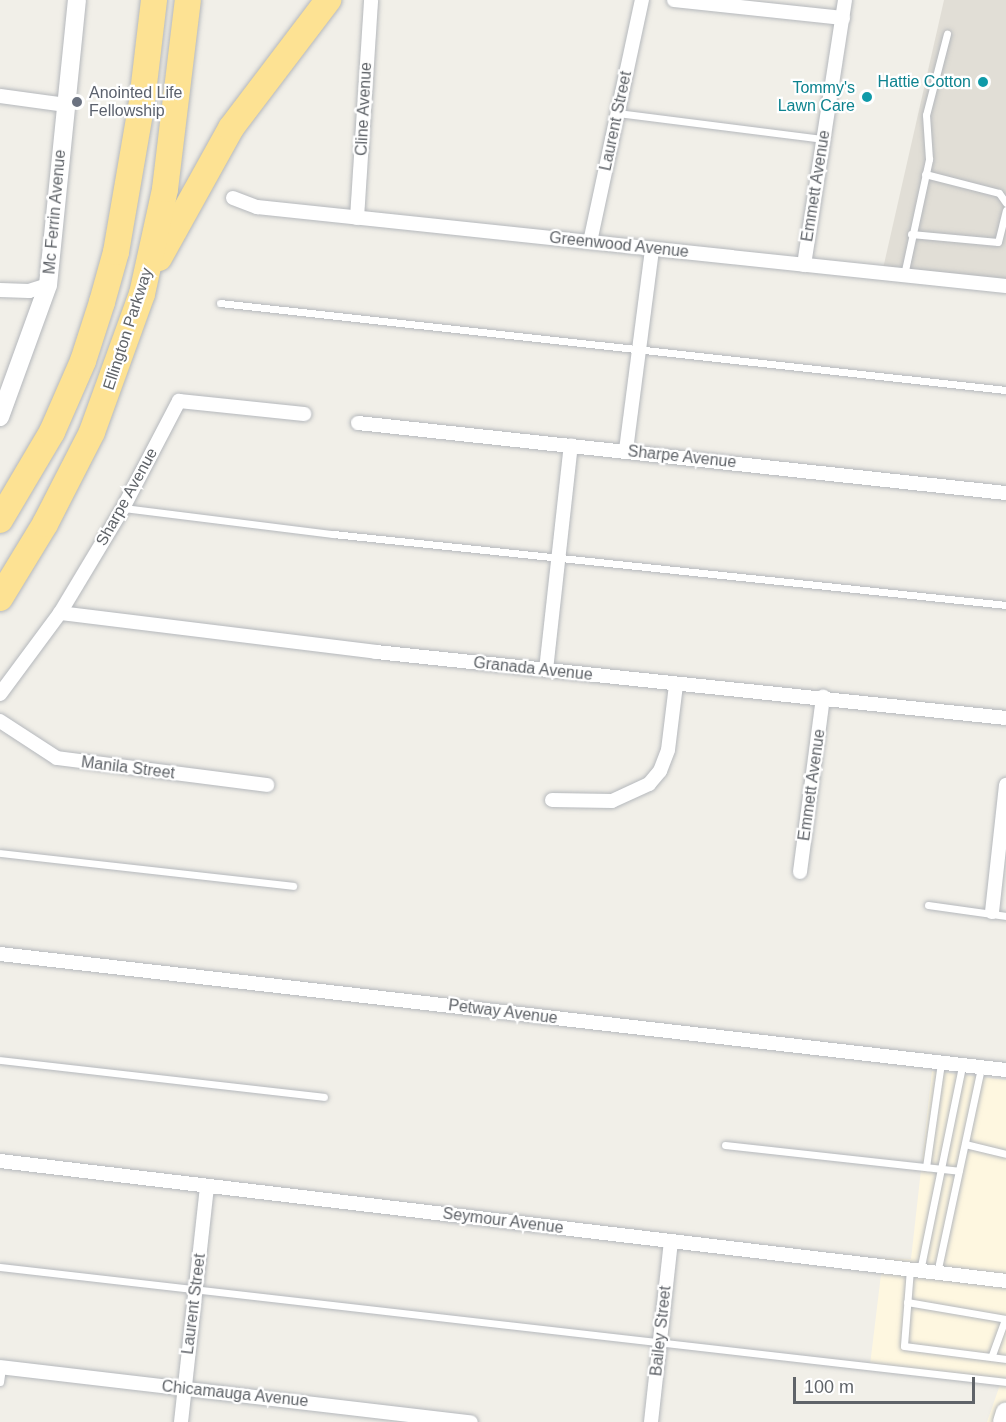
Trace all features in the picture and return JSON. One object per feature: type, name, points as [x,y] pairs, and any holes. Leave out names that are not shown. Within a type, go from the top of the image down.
[{"type":"highway","points":[[136,0],[142,101]]},
{"type":"highway","name":"Ellington Parkway","points":[[0,520],[52,432],[83,361],[116,252],[142,101],[154,0]]},
{"type":"highway","name":"Ellington Parkway","points":[[0,598],[45,524],[92,432],[142,294],[165,189],[188,0]]},
{"type":"highway","points":[[142,294],[183,210],[231,128],[328,0]]},
{"type":"main road","points":[[1003,1422],[1006,1412]]},
{"type":"street","name":"Mc Ferrin Avenue","points":[[0,417],[48,285],[76,0]]},
{"type":"street","name":"Cline Avenue","points":[[357,218],[371,0]]},
{"type":"street","name":"Laurent Street","points":[[590,242],[642,0]]},
{"type":"street","points":[[674,0],[843,18]]},
{"type":"street","name":"Emmett Avenue","points":[[804,265],[845,0]]},
{"type":"street","points":[[0,96],[66,105]]},
{"type":"street","name":"Greenwood Avenue","points":[[233,198],[257,207],[1006,286]]},
{"type":"street","points":[[626,450],[652,249]]},
{"type":"street","points":[[0,290],[28,291],[48,285]]},
{"type":"street","name":"Sharpe Avenue","points":[[0,693],[60,613],[123,508],[179,401],[304,414]]},
{"type":"street","name":"Sharpe Avenue","points":[[358,423],[626,450],[1006,493]]},
{"type":"street","points":[[546,670],[556,557],[571,445]]},
{"type":"street","name":"Granada Avenue","points":[[60,613],[546,670],[823,697],[1006,718]]},
{"type":"street","points":[[552,800],[612,801],[649,784],[660,771],[668,750],[676,684]]},
{"type":"street","name":"Emmett Avenue","points":[[800,872],[823,697]]},
{"type":"street","name":"Manila Street","points":[[0,721],[57,759],[267,785]]},
{"type":"street","points":[[992,912],[1006,785]]},
{"type":"street","name":"Petway Avenue","points":[[0,954],[1006,1070]]},
{"type":"street","name":"Seymour Avenue","points":[[0,1161],[1006,1281]]},
{"type":"street","name":"Laurent Street","points":[[181,1422],[207,1186]]},
{"type":"street","name":"Bailey Street","points":[[651,1422],[671,1241]]},
{"type":"street","name":"Chicamauga Avenue","points":[[1,1367],[471,1422]]},
{"type":"lane","points":[[904,275],[929,159],[927,115],[947,34]]},
{"type":"lane","points":[[617,113],[822,139]]},
{"type":"lane","points":[[925,174],[999,193],[1006,203]]},
{"type":"lane","points":[[911,234],[998,242],[1006,210]]},
{"type":"lane","points":[[220,303],[1006,390]]},
{"type":"lane","points":[[123,508],[1006,605]]},
{"type":"lane","points":[[0,853],[293,886]]},
{"type":"lane","points":[[928,905],[992,912],[1006,916]]},
{"type":"lane","points":[[0,1060],[324,1096]]},
{"type":"lane","points":[[926,1167],[941,1063]]},
{"type":"lane","points":[[962,1066],[944,1165],[939,1169],[907,1302],[904,1346],[992,1355],[1006,1359]]},
{"type":"lane","points":[[938,1273],[981,1068]]},
{"type":"lane","points":[[725,1144],[959,1171]]},
{"type":"lane","points":[[965,1144],[1006,1154]]},
{"type":"lane","points":[[0,1267],[1006,1382]]},
{"type":"lane","points":[[907,1302],[1006,1319],[992,1355]]},
{"type":"lane","points":[[0,1382],[1,1367]]},
{"type":"shaded area","points":[[944,0],[1006,0],[1006,286],[882,273]]},
{"type":"shaded area","points":[[932,1071],[1006,1080],[1006,1422],[987,1422],[1002,1379],[870,1365],[883,1258],[911,1259]]},
{"type":"place","name":"Hattie Cotton","points":[[983,82]]},
{"type":"place","name":"Tommy's Lawn Care","points":[[867,97]]},
{"type":"place","name":"Anointed Life Fellowship","points":[[77,102]]}]
